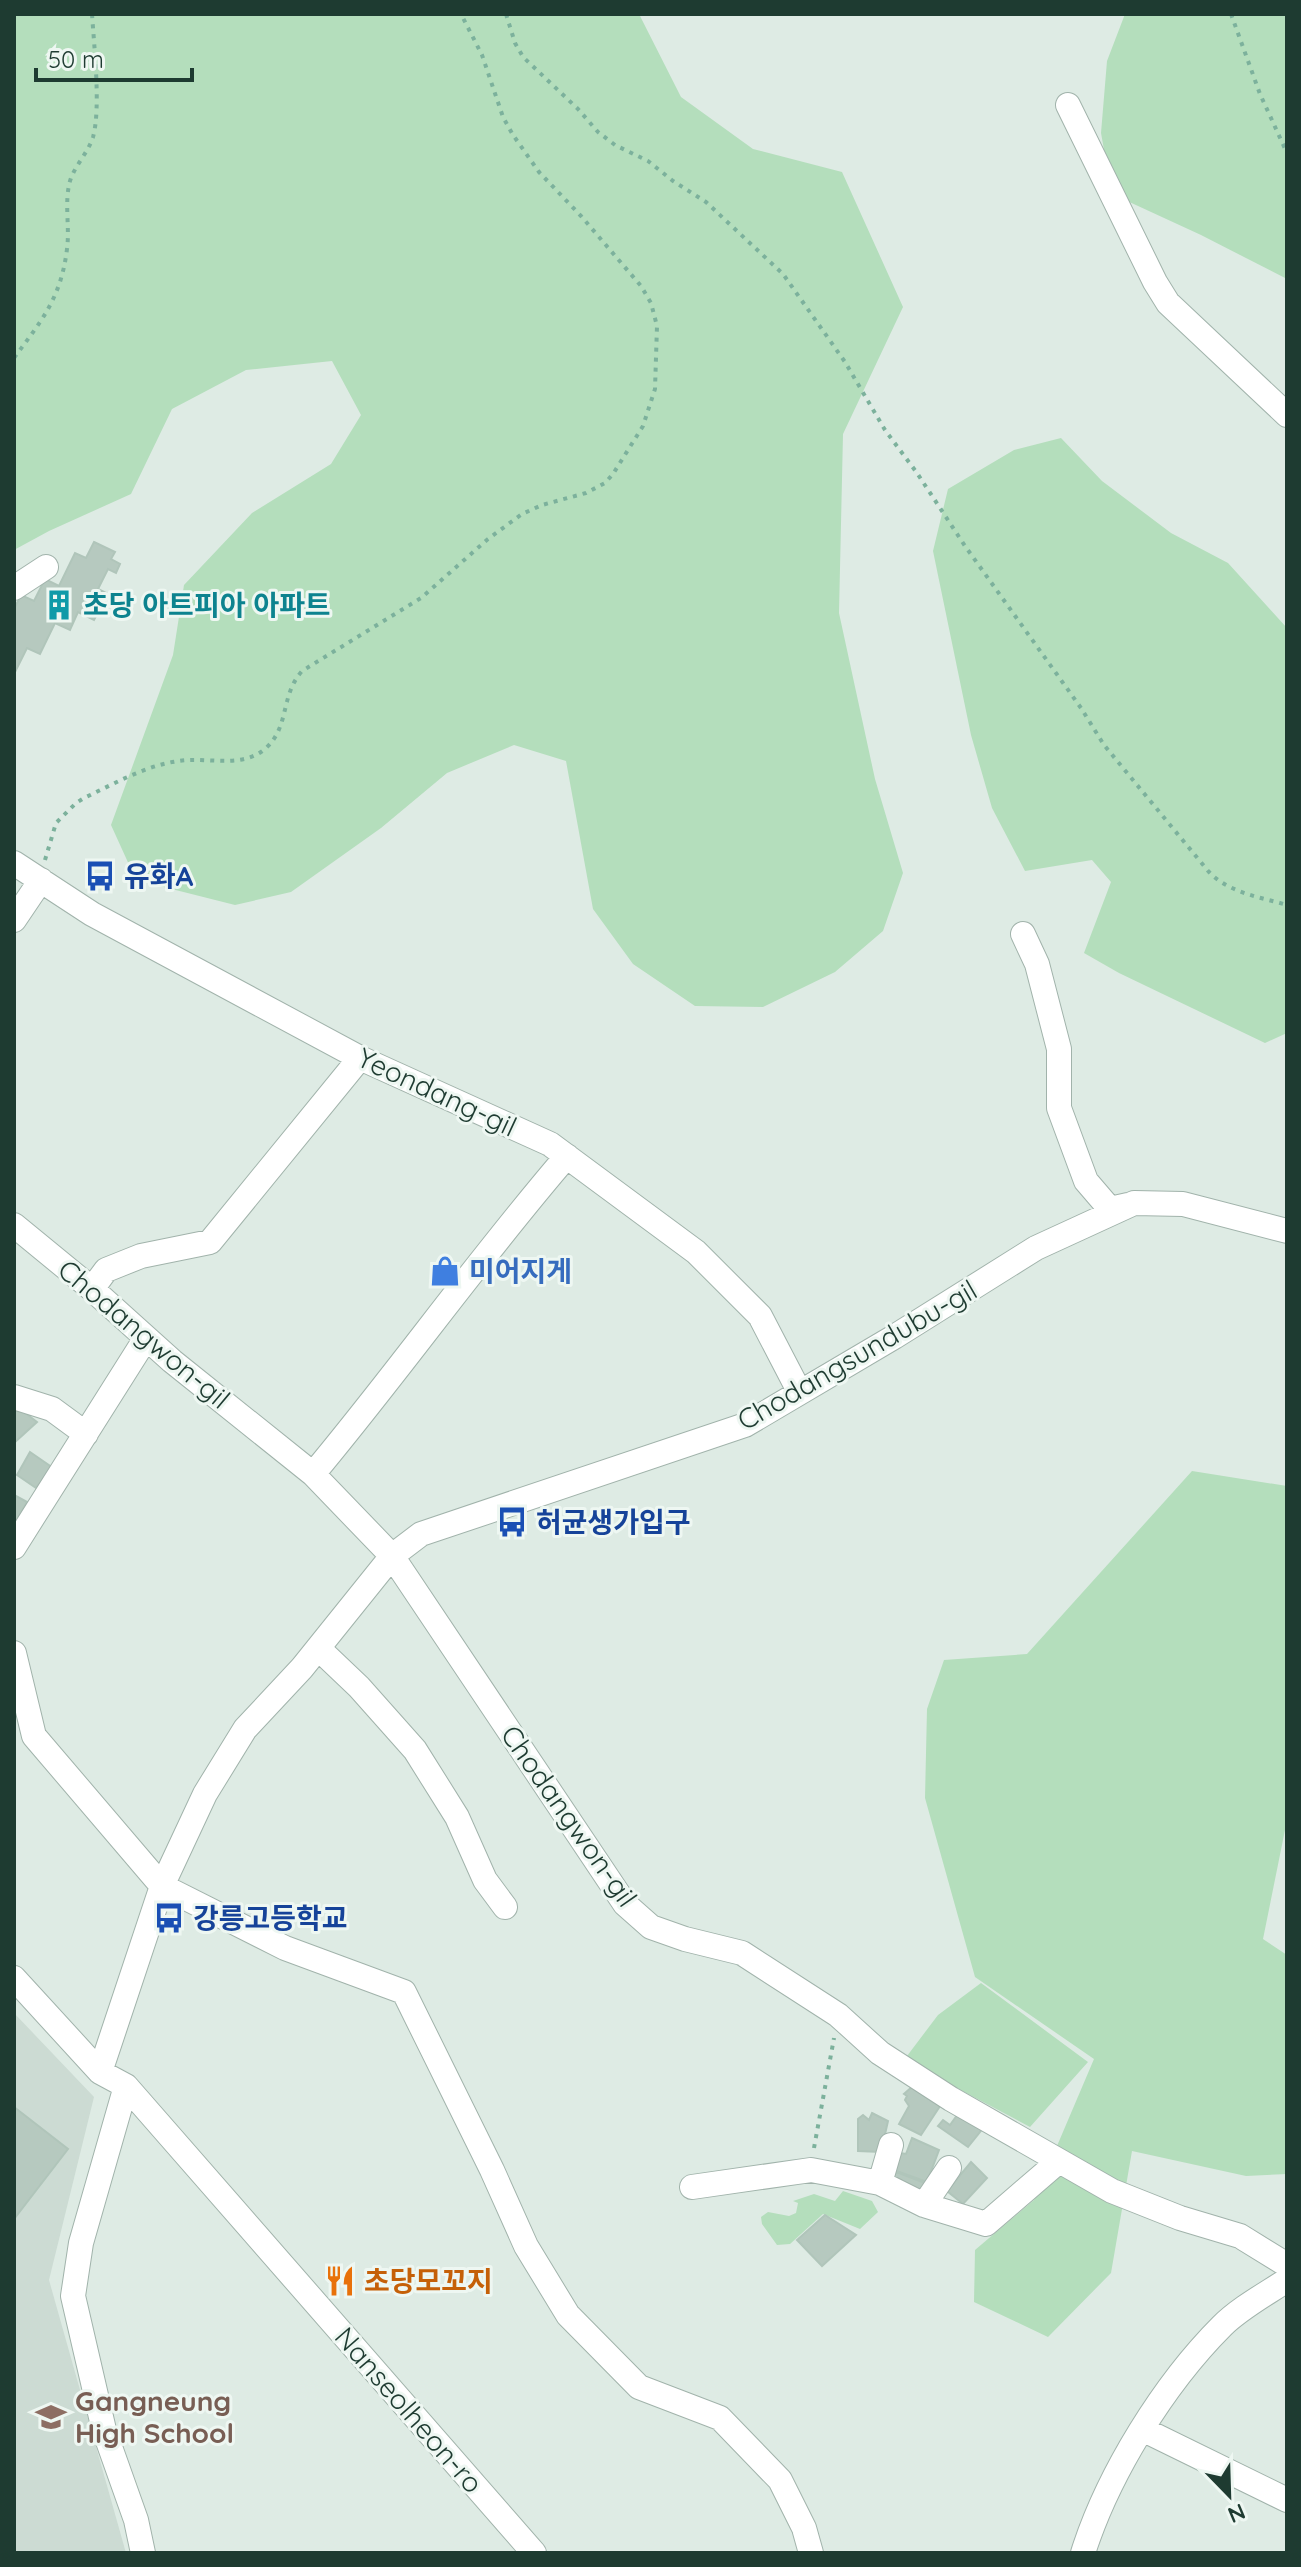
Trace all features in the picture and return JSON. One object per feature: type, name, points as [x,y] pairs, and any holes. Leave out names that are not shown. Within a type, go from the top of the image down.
[{"type":"street","points":[[1068,105],[1168,303],[1287,415]]},
{"type":"street","points":[[14,588],[46,567]]},
{"type":"street","points":[[14,920],[29,873]]},
{"type":"street","name":"Yeondang-gil","points":[[29,873],[92,914],[360,1058],[550,1144],[696,1252],[760,1316],[799,1391]]},
{"type":"street","points":[[1023,934],[1037,964],[1059,1049],[1059,1108],[1086,1181],[1110,1209],[1134,1203]]},
{"type":"street","points":[[92,1289],[106,1270],[129,1260],[210,1242],[360,1058]]},
{"type":"street","points":[[313,1474],[353,1427],[506,1227],[567,1156]]},
{"type":"street","name":"Chodangsundubu-gil","points":[[100,2072],[162,1886],[205,1794],[245,1729],[318,1648],[392,1556],[421,1534],[745,1425],[1036,1248],[1134,1203],[1183,1204],[1287,1231]]},
{"type":"street","name":"Chodangwon-gil","points":[[14,1225],[313,1474],[392,1556],[625,1904],[651,1927],[742,1953],[838,2015],[880,2053],[1058,2162],[1112,2191],[1180,2218],[1240,2236],[1287,2265]]},
{"type":"street","points":[[14,1547],[146,1338]]},
{"type":"street","points":[[14,1397],[52,1409],[86,1434]]},
{"type":"street","points":[[318,1648],[359,1687],[415,1750],[457,1817],[485,1880],[505,1907]]},
{"type":"street","points":[[14,1653],[34,1736],[162,1886],[285,1948],[404,1992],[526,2246],[568,2315],[639,2387],[720,2418],[780,2480],[804,2528],[811,2553]]},
{"type":"street","points":[[14,1978],[100,2072],[126,2086],[81,2243],[73,2296],[104,2430],[136,2520],[143,2553]]},
{"type":"street","name":"Nanseolheon-ro","points":[[126,2086],[534,2553]]},
{"type":"street","points":[[880,2183],[891,2145]]},
{"type":"street","points":[[692,2187],[811,2170],[880,2183],[924,2205],[986,2224],[1058,2162]]},
{"type":"street","points":[[924,2205],[949,2168]]},
{"type":"street","points":[[1083,2553],[1103,2499],[1168,2389],[1224,2324],[1287,2280]]},
{"type":"street","points":[[1142,2429],[1287,2500]]},
{"type":"path","points":[[14,358],[47,312],[60,285],[67,247],[70,181],[90,144],[96,120],[92,14]]},
{"type":"path","points":[[29,873],[47,856],[56,823],[84,798],[162,764],[189,760],[235,760],[259,753],[280,729],[288,692],[302,671],[421,598],[488,539],[522,514],[586,493],[605,483],[643,426],[657,374],[657,326],[651,303],[641,286],[545,179],[513,135],[503,117],[482,55],[461,14]]},
{"type":"path","points":[[506,14],[523,57],[598,132],[615,145],[648,161],[706,202],[783,274],[845,362],[885,430],[1104,745],[1216,879],[1235,890],[1287,905]]},
{"type":"path","points":[[1231,14],[1260,94],[1287,153]]},
{"type":"path","points":[[811,2170],[838,2015]]},
{"type":"shaded area","name":"Gangneung High School","points":[[14,2013],[94,2097],[49,2280],[126,2553],[14,2553]]},
{"type":"green space","points":[[14,14],[639,14],[681,97],[753,149],[842,172],[903,307],[843,434],[839,613],[875,779],[903,873],[883,931],[835,972],[763,1007],[695,1006],[633,964],[593,909],[566,761],[514,745],[447,773],[381,828],[291,892],[235,905],[136,880],[111,825],[173,655],[184,585],[252,513],[331,464],[361,415],[332,361],[246,370],[172,409],[131,494],[14,550]]},
{"type":"green space","points":[[1125,14],[1287,14],[1287,279],[1112,194],[1101,133],[1107,61]]},
{"type":"green space","points":[[1061,438],[1102,481],[1171,533],[1228,563],[1287,628],[1287,1033],[1265,1043],[1084,953],[1111,882],[1092,860],[1025,871],[992,808],[971,735],[933,551],[948,489],[1014,450]]},
{"type":"green space","points":[[1192,1471],[1287,1486],[1287,1820],[1263,1939],[1287,1955],[1287,2174],[1246,2176],[1132,2151],[1111,2273],[1048,2337],[974,2302],[975,2250],[1034,2200],[1094,2059],[975,1977],[925,1798],[927,1709],[944,1660],[1027,1654]]},
{"type":"green space","points":[[981,1983],[1088,2062],[1030,2127],[904,2060],[938,2015]]},
{"type":"green space","points":[[843,2191],[872,2201],[878,2212],[860,2229],[823,2214],[790,2244],[777,2245],[762,2224],[761,2217],[768,2212],[789,2216],[796,2213],[798,2203],[793,2201],[814,2194],[835,2201]]},
{"type":"building","name":"초당 아트피아 아파트","points":[[94,542],[115,552],[111,559],[120,564],[116,573],[108,569],[98,589],[108,594],[94,620],[78,612],[70,630],[55,623],[40,654],[27,648],[14,674],[14,609],[21,595],[34,601],[45,579],[59,586],[75,553],[86,558]]},
{"type":"building","points":[[14,1404],[37,1422],[14,1443]]},
{"type":"building","points":[[30,1452],[53,1468],[36,1488],[17,1475]]},
{"type":"building","points":[[14,1495],[27,1502],[14,1525]]},
{"type":"building","points":[[913,2086],[942,2103],[921,2135],[899,2124],[909,2106],[904,2094]]},
{"type":"building","points":[[14,2107],[68,2149],[14,2219]]},
{"type":"building","points":[[960,2111],[984,2127],[968,2147],[938,2126],[943,2120],[950,2125]]},
{"type":"building","points":[[872,2113],[888,2121],[881,2152],[858,2151],[858,2119],[863,2115],[869,2120]]},
{"type":"building","points":[[912,2138],[939,2150],[927,2182],[891,2169],[894,2152],[906,2154]]},
{"type":"building","points":[[971,2162],[987,2178],[963,2204],[947,2191]]},
{"type":"building","points":[[892,2173],[925,2183],[922,2195],[891,2184]]},
{"type":"building","points":[[825,2215],[856,2235],[822,2266],[797,2240]]},
{"type":"place","name":"초당 아트피아 아파트","points":[[59,605]]},
{"type":"place","name":"유화A","points":[[100,876]]},
{"type":"place","name":"미어지게","points":[[445,1271]]},
{"type":"place","name":"허균생가입구","points":[[512,1522]]},
{"type":"place","name":"강릉고등학교","points":[[169,1918]]},
{"type":"place","name":"초당모꼬지","points":[[340,2281]]},
{"type":"place","name":"Gangneung High School","points":[[51,2417]]}]
